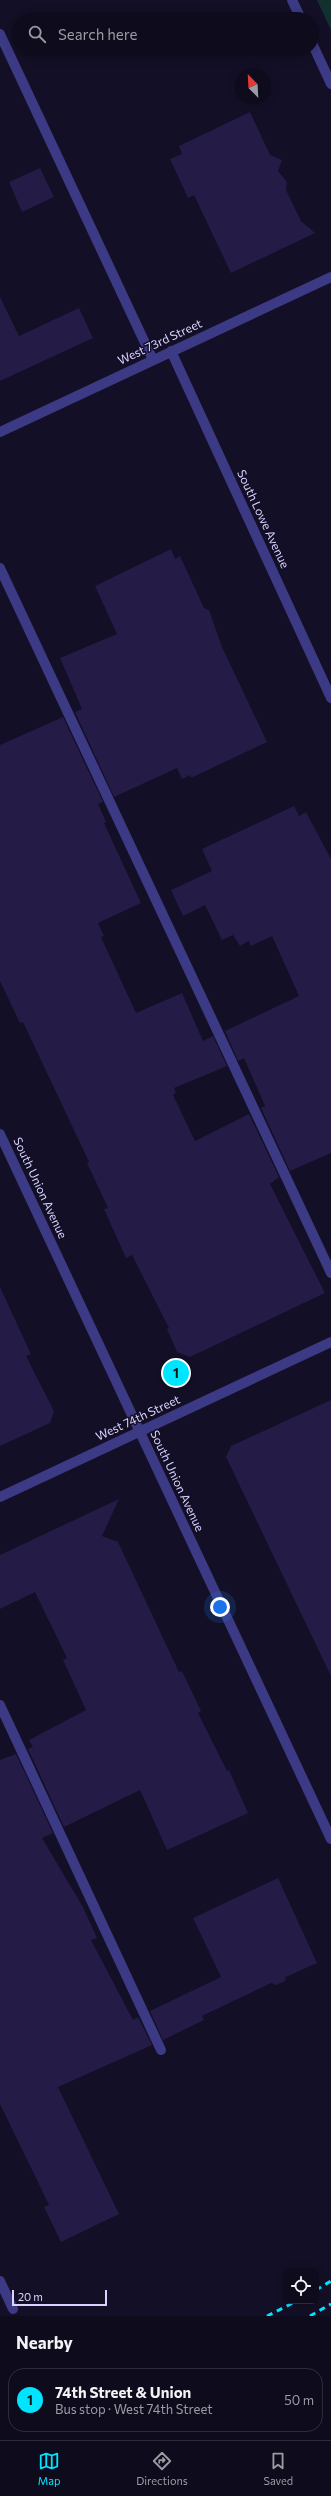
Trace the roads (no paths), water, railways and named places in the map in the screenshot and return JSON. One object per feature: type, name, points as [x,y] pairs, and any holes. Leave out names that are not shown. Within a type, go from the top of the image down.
[{"type":"street","points":[[292,0],[298,12]]},
{"type":"street","points":[[0,34],[153,360]]},
{"type":"street","points":[[318,56],[331,84]]},
{"type":"street","name":"West 73rd Street","points":[[0,432],[331,277]]},
{"type":"street","name":"South Lowe Avenue","points":[[171,351],[331,698]]},
{"type":"street","points":[[0,568],[331,1273]]},
{"type":"street","name":"South Union Avenue","points":[[0,1134],[331,1839]]},
{"type":"street","name":"West 74th Street","points":[[0,1497],[331,1342]]},
{"type":"street","points":[[0,1705],[161,2050]]},
{"type":"street","points":[[0,2281],[13,2309]]},
{"type":"railway","points":[[319,2288],[331,2281]]},
{"type":"railway","points":[[267,2316],[291,2304]]},
{"type":"railway","points":[[310,2316],[331,2304]]},
{"type":"place","name":"74th Street & Union","points":[[176,1373]]}]
